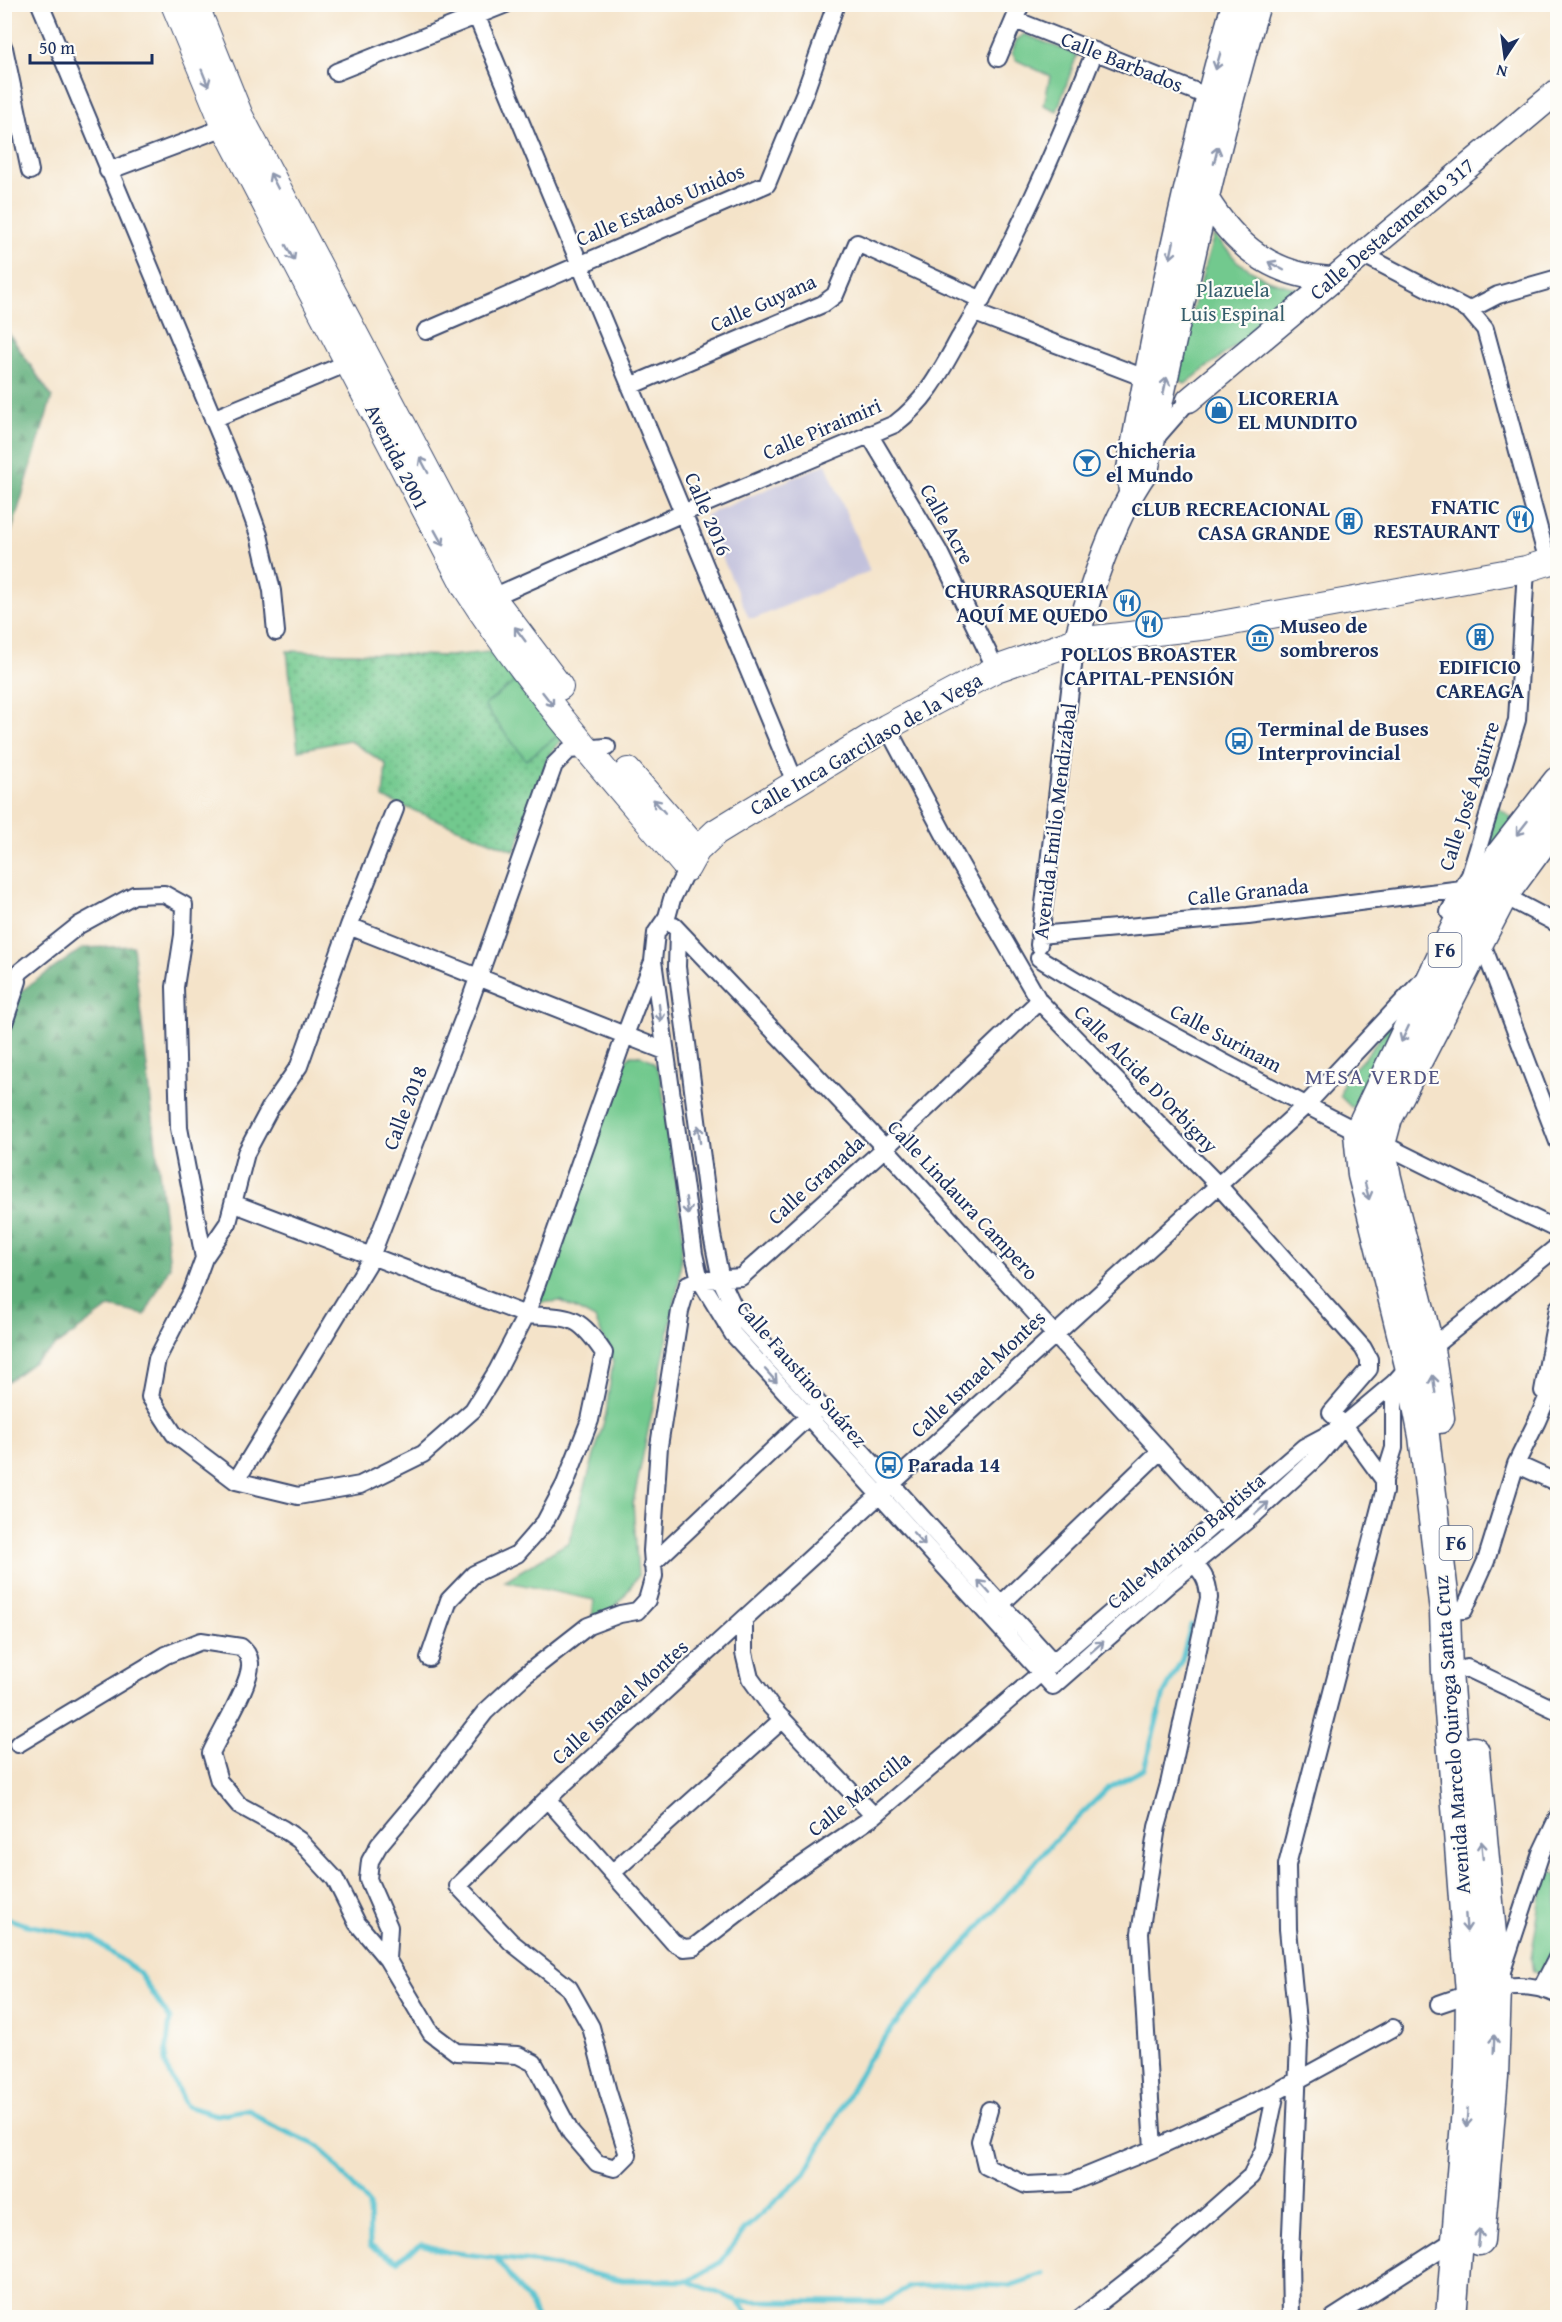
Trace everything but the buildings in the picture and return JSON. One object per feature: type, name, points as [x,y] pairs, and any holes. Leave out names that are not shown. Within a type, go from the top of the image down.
[{"type":"highway","name":"Avenida Marcelo Quiroga Santa Cruz","points":[[1472,2318],[1493,2076],[1457,1670],[1455,1611],[1411,1366],[1386,1178],[1370,1139],[1440,960],[1460,920],[1557,782]]},
{"type":"highway","name":"Avenida Marcelo Quiroga Santa Cruz","points":[[1370,1139],[1387,1118],[1480,937],[1482,889],[1557,820]]},
{"type":"highway","name":"Avenida Marcelo Quiroga Santa Cruz","points":[[1451,2318],[1459,2237],[1470,2069],[1484,1991]]},
{"type":"main road","name":"Avenida 2001","points":[[174,4],[225,127],[428,518],[485,601],[501,639],[692,859]]},
{"type":"main road","name":"Avenida 2001","points":[[195,4],[240,116],[480,571],[485,601]]},
{"type":"main road","name":"Avenida Emilio Mendizábal","points":[[1076,641],[1089,596],[1131,492],[1146,471],[1196,196],[1219,97],[1234,4]]},
{"type":"main road","name":"Avenida Emilio Mendizábal","points":[[1219,97],[1257,4]]},
{"type":"main road","name":"Calle Destacamento 317","points":[[1189,399],[1557,91]]},
{"type":"main road","name":"Avenida Emilio Mendizábal","points":[[1131,492],[1129,469],[1176,228],[1196,196]]},
{"type":"main road","points":[[1196,196],[1238,240],[1277,268],[1297,275],[1332,279]]},
{"type":"main road","name":"Calle Inca Garcilaso de la Vega","points":[[692,859],[716,832],[887,727],[996,669],[1076,641],[1210,626],[1544,563]]},
{"type":"street","points":[[40,4],[260,535],[272,591],[276,632]]},
{"type":"street","points":[[336,72],[474,11],[506,4]]},
{"type":"street","name":"Calle Estados Unidos","points":[[426,331],[767,184],[805,92],[836,4]]},
{"type":"street","name":"Calle 2016","points":[[474,11],[795,782]]},
{"type":"street","points":[[998,58],[1018,12]]},
{"type":"street","name":"Calle Barbados","points":[[1018,12],[1095,51],[1219,97]]},
{"type":"street","points":[[4,48],[30,171]]},
{"type":"street","name":"Calle Piraimiri","points":[[485,601],[683,513],[895,424],[910,413],[926,396],[979,307],[1038,186],[1095,51]]},
{"type":"street","points":[[108,171],[225,127]]},
{"type":"street","name":"Calle Guyana","points":[[630,386],[823,304],[834,295],[857,243],[979,307],[1145,378]]},
{"type":"street","name":"Calle José Aguirre","points":[[1362,254],[1469,310],[1485,329],[1544,563],[1517,720],[1470,875],[1482,889]]},
{"type":"street","points":[[1469,310],[1498,295],[1557,278]]},
{"type":"street","points":[[213,419],[348,363]]},
{"type":"street","name":"Calle Destacamento 317","points":[[1152,443],[1189,399]]},
{"type":"street","name":"Calle Acre","points":[[869,434],[938,550],[996,669]]},
{"type":"street","name":"Avenida Emilio Mendizábal","points":[[1020,969],[1039,958],[1039,935],[1076,641]]},
{"type":"street","name":"Calle Alcide D'Orbigny","points":[[887,727],[960,864],[1040,1001],[1219,1186],[1363,1347],[1369,1359],[1369,1369],[1331,1413],[1344,1425]]},
{"type":"street","name":"Calle 2018","points":[[236,1481],[371,1256],[479,977],[554,765],[569,750],[596,747]]},
{"type":"street","points":[[395,809],[298,1066],[270,1108],[246,1153],[235,1204],[228,1223],[204,1258],[192,1291],[157,1359],[150,1397],[174,1434],[236,1481],[298,1496],[360,1485],[423,1454],[473,1410],[497,1371],[526,1315],[653,961]]},
{"type":"street","name":"Calle Faustino Suárez","points":[[692,859],[672,899],[667,917],[656,933],[653,961],[694,1254],[700,1280],[733,1334],[813,1412],[995,1610],[1046,1667],[1053,1686]]},
{"type":"street","points":[[1482,889],[1557,924]]},
{"type":"street","name":"Calle Granada","points":[[1039,935],[1248,916],[1482,889]]},
{"type":"street","points":[[4,993],[21,971],[79,925],[134,895],[164,894],[184,905],[183,935],[175,987],[179,1128],[204,1258]]},
{"type":"street","points":[[667,917],[678,931]]},
{"type":"street","points":[[349,926],[665,1051]]},
{"type":"street","name":"Calle Faustino Suárez","points":[[678,931],[677,967],[712,1235],[721,1280],[737,1314],[813,1412]]},
{"type":"street","name":"Calle Lindaura Campero","points":[[678,931],[885,1148],[1233,1532]]},
{"type":"street","points":[[1480,937],[1557,1142]]},
{"type":"street","name":"Calle Surinam","points":[[1039,958],[1095,993],[1305,1106],[1557,1230]]},
{"type":"street","name":"Calle Ismael Montes","points":[[387,1959],[431,2033],[456,2052],[518,2055],[534,2063],[571,2133],[597,2163],[615,2168],[628,2155],[591,2027],[569,1988],[511,1942],[458,1886],[546,1799],[1305,1106],[1440,960]]},
{"type":"street","points":[[4,1023],[21,971]]},
{"type":"street","name":"Calle Granada","points":[[700,1280],[741,1277],[885,1148],[1040,1001]]},
{"type":"street","points":[[235,1204],[526,1315],[572,1318],[589,1332],[604,1353],[590,1420],[565,1484],[545,1522],[517,1554],[474,1574],[449,1600],[429,1658]]},
{"type":"street","name":"Calle Mariano Baptista","points":[[1053,1686],[1233,1532],[1318,1456],[1344,1425],[1411,1366],[1557,1246]]},
{"type":"street","points":[[387,1959],[389,1927],[369,1879],[370,1861],[379,1845],[417,1801],[485,1712],[516,1683],[588,1626],[620,1614],[637,1611],[647,1600],[654,1576],[652,1564],[659,1446],[680,1311],[688,1284],[700,1280]]},
{"type":"street","points":[[1537,1421],[1557,1308]]},
{"type":"street","points":[[1291,2318],[1290,2257],[1299,2042],[1288,1929],[1287,1865],[1384,1492],[1384,1480],[1394,1448],[1411,1366]]},
{"type":"street","points":[[1455,1611],[1486,1561],[1516,1464],[1557,1373]]},
{"type":"street","points":[[652,1564],[813,1412]]},
{"type":"street","points":[[1344,1425],[1384,1480]]},
{"type":"street","name":"Calle Mariano Baptista","points":[[1046,1667],[1304,1447],[1344,1425]]},
{"type":"street","points":[[995,1610],[1159,1452]]},
{"type":"street","points":[[1516,1464],[1557,1484]]},
{"type":"street","points":[[1153,2149],[1140,1933],[1157,1827],[1169,1784],[1209,1598],[1208,1584],[1183,1550]]},
{"type":"street","points":[[744,1619],[744,1653],[750,1678],[783,1719],[874,1816]]},
{"type":"street","points":[[18,1744],[166,1655],[201,1641],[241,1647],[248,1654],[250,1665],[246,1684],[211,1752],[219,1780],[238,1805],[299,1840],[335,1880],[357,1923],[387,1959]]},
{"type":"street","name":"Calle Mancilla","points":[[612,1873],[673,1942],[684,1948],[694,1947],[782,1879],[874,1816],[1046,1667]]},
{"type":"street","points":[[1457,1670],[1557,1711]]},
{"type":"street","points":[[546,1799],[612,1873],[783,1719]]},
{"type":"street","points":[[1484,1991],[1557,1816]]},
{"type":"street","points":[[1439,2004],[1484,1991],[1550,1991],[1557,1956]]},
{"type":"street","points":[[989,2110],[980,2141],[986,2166],[1026,2185],[1070,2183],[1153,2149],[1276,2092],[1394,2028]]},
{"type":"street","points":[[1080,2318],[1173,2245],[1251,2176],[1264,2149],[1276,2092]]},
{"type":"street","points":[[1333,2318],[1459,2237]]},
{"type":"shaded area","points":[[826,464],[870,571],[756,618],[749,618],[706,521],[706,515]]},
{"type":"green space","points":[[1024,34],[1077,55],[1057,111],[1044,105],[1050,76],[1016,60],[1012,53],[1016,41]]},
{"type":"green space","name":"Plazuela Luis Espinal","points":[[1214,235],[1238,262],[1267,280],[1307,291],[1185,384],[1174,375]]},
{"type":"green space","points":[[5,328],[52,397],[5,553]]},
{"type":"green space","points":[[287,651],[449,656],[499,651],[565,736],[548,757],[515,851],[383,798],[386,764],[349,740],[298,750]]},
{"type":"green space","points":[[517,680],[560,734],[526,760],[484,706]]},
{"type":"green space","points":[[1495,805],[1519,824],[1470,878]]},
{"type":"green space","points":[[133,946],[170,1266],[145,1315],[110,1307],[5,1383],[4,1003],[83,948]]},
{"type":"green space","points":[[1413,993],[1362,1106],[1351,1107],[1340,1096],[1344,1079],[1366,1056]]},
{"type":"green space","points":[[631,1055],[643,1056],[651,1061],[661,1079],[683,1235],[679,1282],[633,1503],[638,1576],[609,1613],[592,1618],[594,1600],[504,1581],[569,1542],[606,1414],[613,1360],[595,1319],[561,1301],[538,1303],[622,1064]]},
{"type":"green space","points":[[1545,1870],[1557,1874],[1557,1955],[1545,1975],[1533,1972],[1531,1959]]},
{"type":"waterway","points":[[4,1917],[23,1924],[92,1938],[139,1973],[170,2019],[165,2064],[186,2106],[217,2115],[249,2109],[265,2122],[320,2147],[369,2205],[370,2246],[397,2261],[421,2244],[448,2252],[540,2263],[622,2280],[688,2281],[721,2262],[745,2229],[805,2174],[867,2061],[900,2018],[1054,1841],[1107,1789],[1144,1769],[1164,1694],[1182,1659],[1191,1625]]},
{"type":"waterway","points":[[496,2258],[532,2306],[537,2318]]},
{"type":"waterway","points":[[738,2301],[884,2302],[908,2287],[956,2284],[1009,2286],[1044,2274]]},
{"type":"waterway","points":[[688,2281],[738,2301],[751,2318]]},
{"type":"place","name":"LICORERIA EL MUNDITO","points":[[1219,410]]},
{"type":"place","name":"Chicheria el Mundo","points":[[1087,463]]},
{"type":"place","name":"FNATIC RESTAURANT","points":[[1520,519]]},
{"type":"place","name":"CLUB RECREACIONAL CASA GRANDE","points":[[1349,521]]},
{"type":"place","name":"CHURRASQUERIA AQUÍ ME QUEDO","points":[[1127,603]]},
{"type":"place","name":"POLLOS BROASTER CAPITAL-PENSIÓN","points":[[1149,624]]},
{"type":"place","name":"EDIFICIO CAREAGA","points":[[1480,637]]},
{"type":"place","name":"Museo de sombreros","points":[[1260,638]]},
{"type":"place","name":"Terminal de Buses Interprovincial","points":[[1239,741]]},
{"type":"place","name":"Parada 14","points":[[889,1465]]},
{"type":"district","name":"MESA VERDE","points":[[1373,1076]]}]
